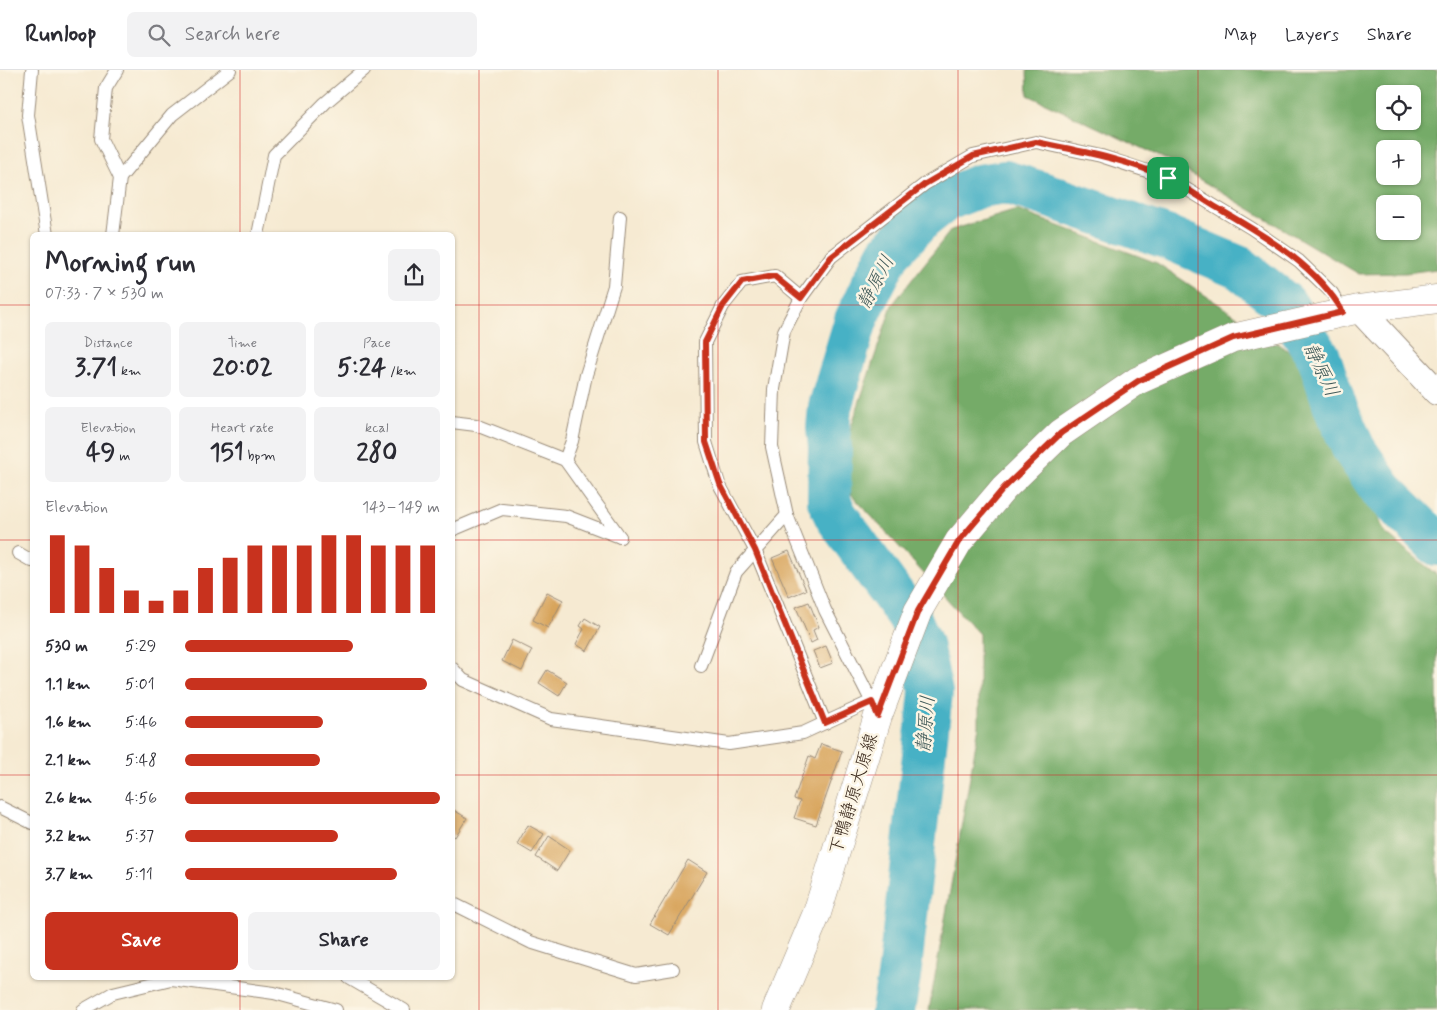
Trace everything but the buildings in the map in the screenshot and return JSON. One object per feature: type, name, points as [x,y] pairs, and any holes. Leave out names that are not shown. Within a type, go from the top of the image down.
[{"type":"main road","name":"下鴨静原大原線","points":[[776,1010],[817,913],[880,702],[918,611],[959,541],[1004,488],[1061,433],[1138,381],[1233,338],[1341,312],[1437,299]]},
{"type":"street","points":[[1341,312],[1437,392]]},
{"type":"lane","points":[[32,70],[28,115],[47,232]]},
{"type":"lane","points":[[113,232],[120,178],[102,139],[106,88],[117,70]]},
{"type":"lane","points":[[120,178],[172,115],[230,70]]},
{"type":"lane","points":[[259,232],[274,155],[325,104],[364,70]]},
{"type":"lane","points":[[455,671],[463,680],[551,719],[729,744],[802,733],[880,702],[825,610],[787,515],[772,447],[774,389],[784,331],[801,298],[831,257],[925,184],[973,156],[1036,142],[1101,156],[1168,178],[1251,228],[1299,262],[1332,293],[1341,312]]},
{"type":"lane","points":[[565,460],[572,441],[586,375],[614,286],[620,217]]},
{"type":"lane","points":[[801,298],[774,276],[742,282],[723,306],[705,342],[706,442],[720,484],[755,550],[825,723]]},
{"type":"lane","points":[[455,422],[476,425],[565,460],[620,537],[566,516],[502,509],[455,529]]},
{"type":"lane","points":[[701,666],[736,572],[787,515]]},
{"type":"lane","points":[[18,553],[30,560]]},
{"type":"lane","points":[[0,807],[30,822]]},
{"type":"lane","points":[[455,904],[530,942],[636,975],[673,969]]},
{"type":"lane","points":[[83,1010],[113,993],[163,980]]},
{"type":"lane","points":[[185,980],[274,993],[336,1010]]},
{"type":"lane","points":[[352,980],[404,1010]]},
{"type":"green space","points":[[1027,70],[1437,70],[1437,269],[1406,273],[1359,274],[1167,160],[1028,95]]},
{"type":"green space","points":[[1017,210],[1157,263],[1314,368],[1385,533],[1437,575],[1437,1010],[929,1010],[979,726],[979,634],[851,494],[845,445],[892,305],[951,230]]},
{"type":"waterway","name":"静原川","points":[[893,1010],[899,977],[931,693],[921,644],[909,617],[836,516],[829,501],[830,447],[828,428],[830,407],[856,320],[889,253],[920,220],[945,200],[979,186],[1005,182],[1169,238],[1240,268],[1285,304],[1319,357],[1335,406],[1354,449],[1382,490],[1437,544]]},
{"type":"route","points":[[1036,142],[1101,156],[1168,178],[1251,228],[1299,262],[1332,293],[1343,312],[1233,338],[1138,381],[1061,433],[1004,488],[959,541],[918,611],[878,716],[872,702],[825,723],[755,550],[744,526],[720,484],[706,442],[705,342],[723,306],[742,282],[774,276],[801,298],[831,257],[925,184],[973,156],[1036,142]]}]
